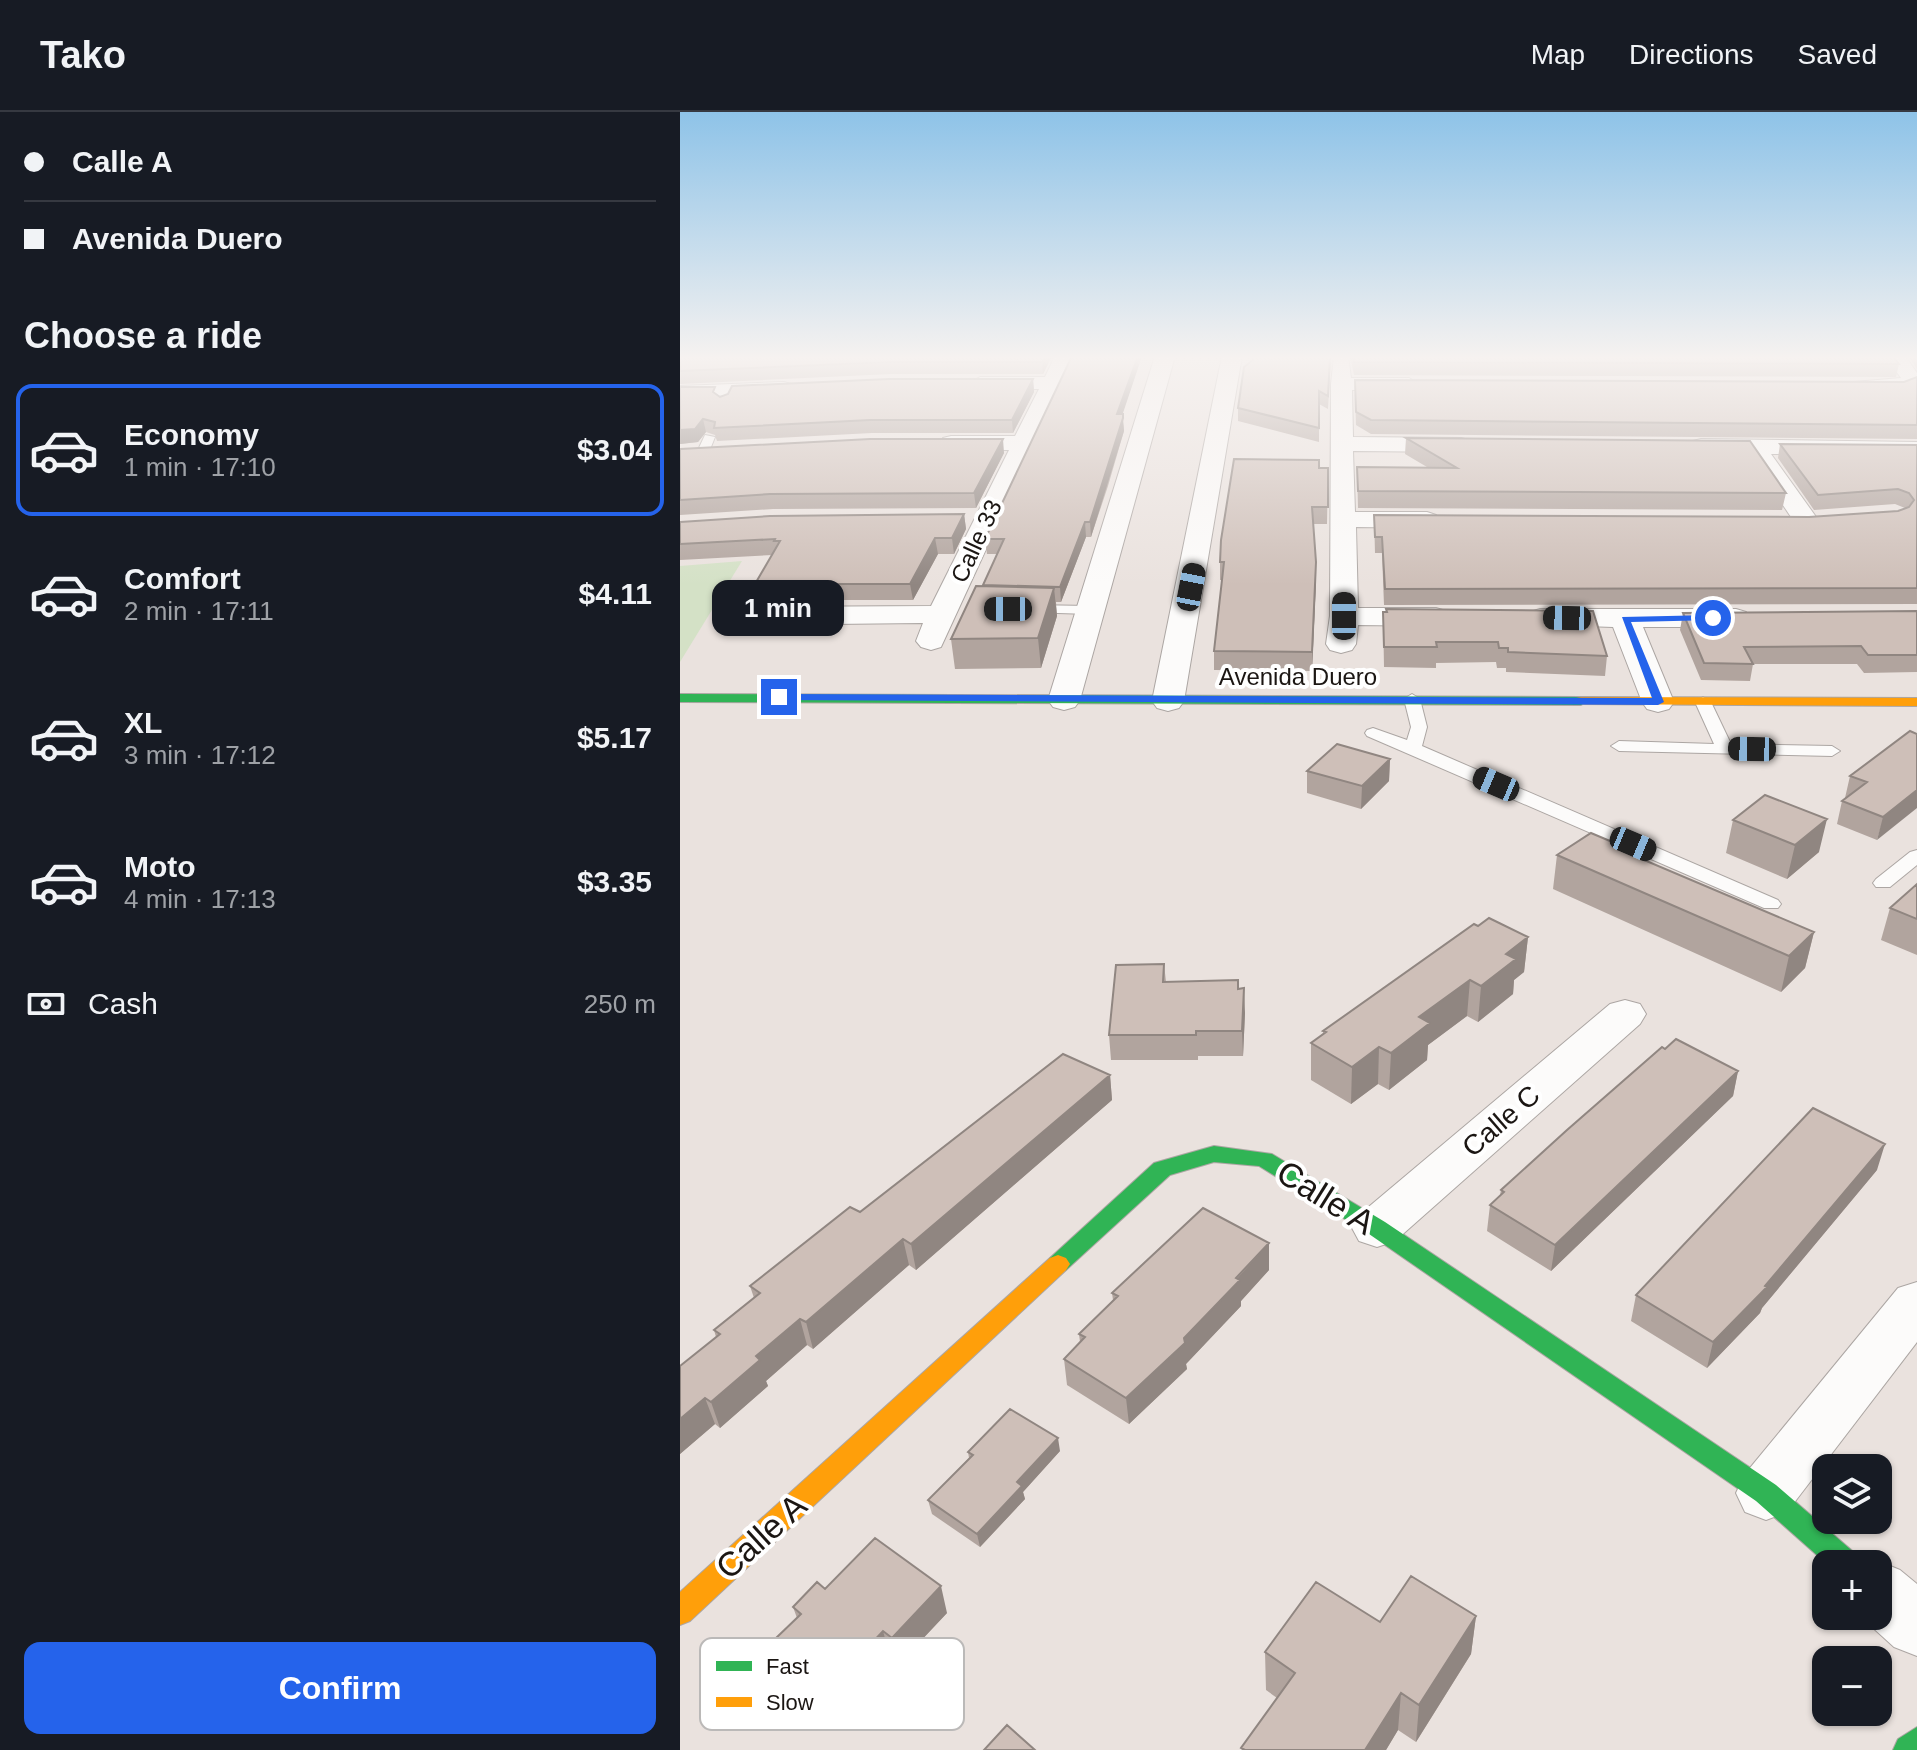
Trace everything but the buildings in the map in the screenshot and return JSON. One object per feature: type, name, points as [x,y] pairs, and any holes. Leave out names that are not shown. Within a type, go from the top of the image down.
[{"type":"street","name":"Calle 33","points":[[931,641],[1028,432]]},
{"type":"street","points":[[1064,700],[1142,432]]},
{"type":"street","points":[[1168,701],[1218,432]]},
{"type":"street","points":[[1343,432],[1342,630],[1471,617]]},
{"type":"street","points":[[932,443],[1023,443]]},
{"type":"street","points":[[1343,444],[1485,445]]},
{"type":"street","points":[[1676,446],[1917,449]]},
{"type":"street","points":[[1755,447],[1806,521]]},
{"type":"street","points":[[697,448],[734,450]]},
{"type":"street","points":[[956,518],[987,518]]},
{"type":"street","points":[[1343,519],[1454,520]]},
{"type":"street","points":[[1774,521],[1835,519]]},
{"type":"street","points":[[739,616],[941,614]]},
{"type":"street","points":[[1519,618],[1763,617]]},
{"type":"street","points":[[1625,619],[1658,702]]},
{"type":"street","name":"Avenida Duero","points":[[680,698],[1917,702]]},
{"type":"street","name":"Calle C","points":[[1377,1228],[1625,1014]]},
{"type":"street","name":"Calle A","points":[[680,1611],[1162,1169],[1214,1154],[1264,1159],[1377,1228],[1766,1493],[1831,1550]]},
{"type":"street","points":[[1766,1493],[1917,1303]]},
{"type":"street","points":[[1892,1603],[1917,1625]]},
{"type":"street","points":[[1909,1750],[1917,1743]]},
{"type":"lane","points":[[1008,609],[1090,610]]},
{"type":"lane","points":[[1412,699],[1419,727],[1413,748]]},
{"type":"lane","points":[[1703,702],[1725,749]]},
{"type":"lane","points":[[1373,733],[1771,904]]},
{"type":"lane","points":[[1619,746],[1832,751]]},
{"type":"lane","points":[[1883,883],[1917,856]]},
{"type":"green space","points":[[742,561],[680,662],[680,566]]},
{"type":"traffic: fast","points":[[680,698],[1581,701]]},
{"type":"traffic: fast","points":[[1058,1264],[1162,1169],[1214,1154],[1264,1159],[1377,1228],[1766,1493],[1831,1550]]},
{"type":"traffic: fast","points":[[1909,1750],[1917,1743]]},
{"type":"traffic: slow","points":[[1581,701],[1917,702]]},
{"type":"traffic: slow","points":[[680,1611],[1058,1264]]},
{"type":"route","points":[[779,697],[1658,702],[1625,619],[1713,618]]}]
